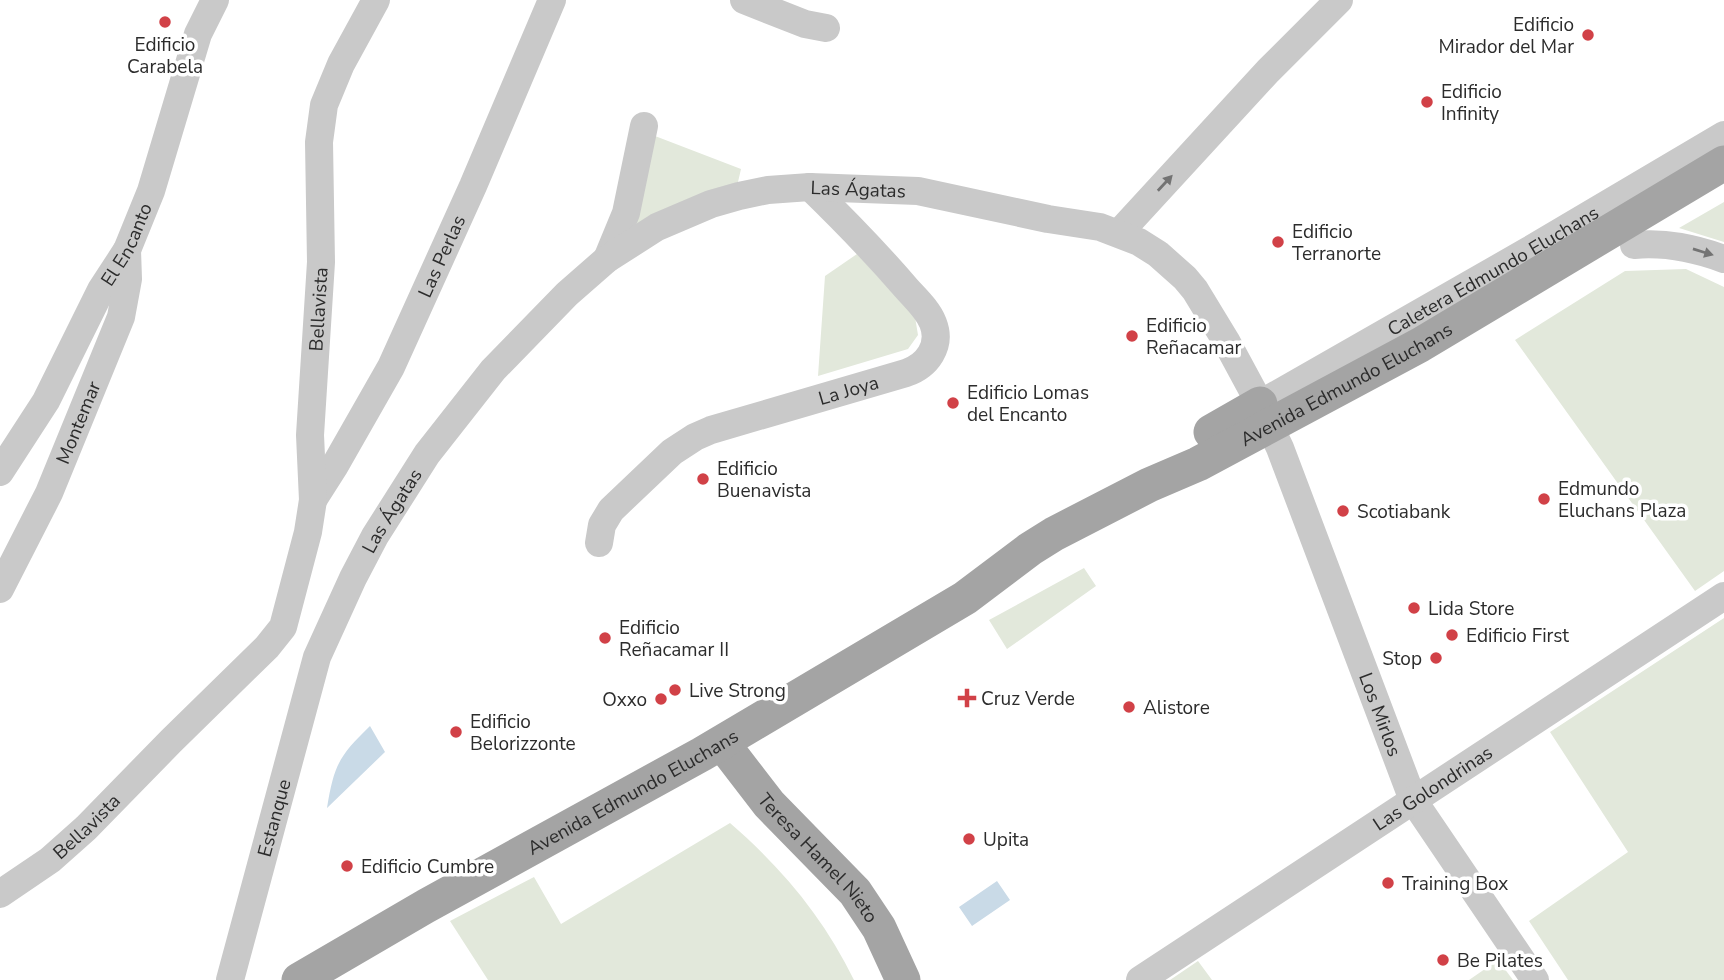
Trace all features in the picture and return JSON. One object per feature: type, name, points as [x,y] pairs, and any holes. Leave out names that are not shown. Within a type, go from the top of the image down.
[{"type":"main road","name":"Avenida Edmundo Eluchans","points":[[965,598],[1003,588],[1023,579],[1092,540],[1270,426],[1420,345],[1724,163]]},
{"type":"main road","name":"Avenida Edmundo Eluchans","points":[[299,980],[426,906],[712,749],[965,598],[1030,549],[1079,521],[1122,486],[1428,366],[1724,191]]},
{"type":"main road","name":"Teresa Hamel Nieto","points":[[712,749],[758,823],[811,874],[836,904],[861,942],[878,980]]},
{"type":"main road","name":"Teresa Hamel Nieto","points":[[712,749],[855,892],[880,928],[903,980]]},
{"type":"street","name":"El Encanto","points":[[0,472],[46,401],[101,290],[127,250],[151,191],[198,34],[215,0]]},
{"type":"street","name":"Bellavista","points":[[0,894],[50,860],[86,828],[267,647],[283,627],[308,532],[313,500],[310,435],[321,262],[319,142],[324,105],[341,64],[376,0]]},
{"type":"street","name":"Las Perlas","points":[[313,500],[391,367],[473,186],[552,0]]},
{"type":"street","points":[[744,0],[805,24],[826,28]]},
{"type":"street","points":[[1119,233],[1268,71],[1339,0]]},
{"type":"street","name":"Las Ágatas","points":[[607,259],[626,213],[644,126]]},
{"type":"street","name":"Caletera Edmundo Eluchans","points":[[1270,426],[1528,251],[1724,135]]},
{"type":"street","name":"Las Ágatas","points":[[317,657],[375,536],[427,454],[467,401],[529,331],[607,259],[657,227],[711,204],[768,190],[810,187],[918,191],[1119,233],[1158,254],[1175,267],[1195,290],[1270,426]]},
{"type":"street","name":"La Joya","points":[[599,543],[601,525],[611,510],[672,452],[695,437],[915,370],[928,359],[936,332],[928,314],[863,238],[810,187]]},
{"type":"street","points":[[1634,244],[1686,247],[1724,259]]},
{"type":"street","name":"Montemar","points":[[0,589],[48,493],[121,317],[128,279],[127,250]]},
{"type":"street","name":"Los Mirlos","points":[[1270,426],[1413,800],[1535,980]]},
{"type":"street","name":"Las Golondrinas","points":[[1140,980],[1724,596]]},
{"type":"street","points":[[283,627],[317,657]]},
{"type":"street","name":"Estanque","points":[[230,980],[317,657]]},
{"type":"shaded area","points":[[655,136],[741,169],[738,182],[643,226],[632,222]]},
{"type":"shaded area","points":[[1724,202],[1724,242],[1679,228]]},
{"type":"shaded area","points":[[857,254],[915,317],[918,335],[908,349],[818,376],[825,276]]},
{"type":"shaded area","points":[[1686,269],[1724,287],[1724,571],[1695,591],[1515,340],[1625,271]]},
{"type":"shaded area","points":[[1084,568],[1096,586],[1007,649],[989,620]]},
{"type":"shaded area","points":[[1724,618],[1724,980],[1568,980],[1529,921],[1628,852],[1550,732]]},
{"type":"shaded area","points":[[730,823],[767,858],[800,895],[829,936],[854,980],[488,980],[450,921],[534,877],[561,924]]},
{"type":"shaded area","points":[[1498,960],[1513,980],[1469,980]]},
{"type":"shaded area","points":[[1198,961],[1212,980],[1170,980]]},
{"type":"water","points":[[370,726],[385,752],[327,808],[339,762]]},
{"type":"water","points":[[997,881],[1010,900],[972,926],[959,907]]},
{"type":"place","name":"Edificio Carabela","points":[[165,22]]},
{"type":"place","name":"Edificio Mirador del Mar","points":[[1588,35]]},
{"type":"place","name":"Edificio Infinity","points":[[1427,102]]},
{"type":"place","name":"Edificio Terranorte","points":[[1278,242]]},
{"type":"place","name":"Edificio Reñacamar","points":[[1132,336]]},
{"type":"place","name":"Edificio Lomas del Encanto","points":[[953,403]]},
{"type":"place","name":"Edificio Buenavista","points":[[703,479]]},
{"type":"place","name":"Edmundo Eluchans Plaza","points":[[1544,499]]},
{"type":"place","name":"Scotiabank","points":[[1343,511]]},
{"type":"place","name":"Lida Store","points":[[1414,608]]},
{"type":"place","name":"Edificio First","points":[[1452,635]]},
{"type":"place","name":"Edificio Reñacamar II","points":[[605,638]]},
{"type":"place","name":"Stop","points":[[1436,658]]},
{"type":"place","name":"Live Strong","points":[[675,690]]},
{"type":"place","name":"Cruz Verde","points":[[967,698]]},
{"type":"place","name":"Oxxo","points":[[661,699]]},
{"type":"place","name":"Alistore","points":[[1129,707]]},
{"type":"place","name":"Edificio Belorizzonte","points":[[456,732]]},
{"type":"place","name":"Upita","points":[[969,839]]},
{"type":"place","name":"Edificio Cumbre","points":[[347,866]]},
{"type":"place","name":"Training Box","points":[[1388,883]]},
{"type":"place","name":"Be Pilates","points":[[1443,960]]}]
